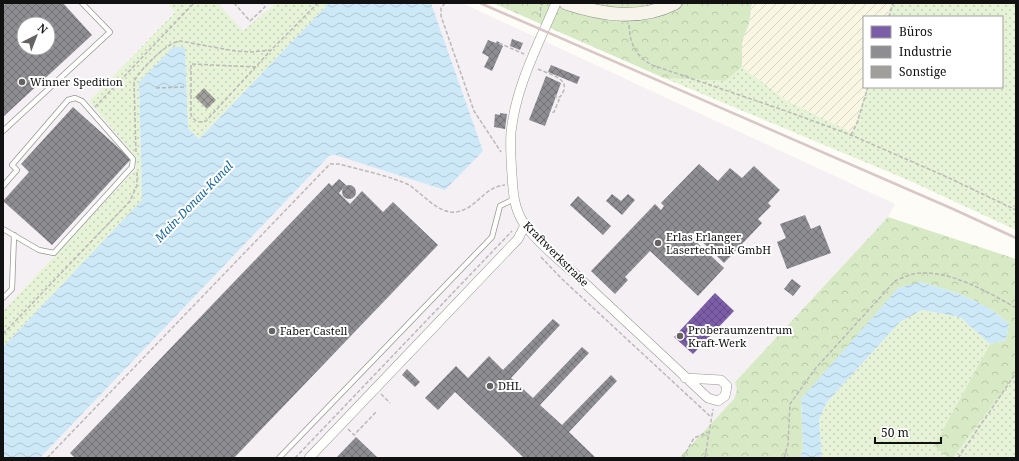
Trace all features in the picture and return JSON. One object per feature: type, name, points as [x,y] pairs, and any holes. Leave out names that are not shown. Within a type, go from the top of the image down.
[{"type":"street","name":"Kraftwerkstraße","points":[[556,3],[528,60],[511,133],[514,199],[517,210],[525,225],[559,260],[685,378]]},
{"type":"street","points":[[566,3],[601,13],[628,15],[653,11],[675,3]]},
{"type":"street","points":[[309,458],[518,239],[525,225]]},
{"type":"lane","points":[[3,131],[110,32],[82,3]]},
{"type":"lane","points":[[3,186],[17,170],[12,165],[68,100],[75,98],[82,101],[133,159],[132,167],[54,253],[39,250],[3,229]]},
{"type":"lane","points":[[279,458],[492,237],[500,206],[514,199]]},
{"type":"lane","points":[[3,298],[12,289],[14,235]]},
{"type":"path","points":[[91,112],[194,3]]},
{"type":"path","points":[[234,3],[250,21],[265,7],[262,3]]},
{"type":"path","points":[[256,67],[191,64],[191,115],[194,120],[199,122],[206,121],[256,67],[271,50],[318,3]]},
{"type":"path","points":[[445,3],[441,8],[441,16],[474,111],[494,143],[505,155]]},
{"type":"path","points":[[539,21],[540,3]]},
{"type":"path","points":[[889,16],[893,3]]},
{"type":"path","points":[[628,15],[632,47],[645,61],[661,69],[746,96],[852,136],[947,177],[1016,210]]},
{"type":"path","points":[[136,154],[134,81],[166,46],[175,41],[180,41],[235,51],[251,52],[271,50]]},
{"type":"path","points":[[499,43],[562,80],[565,84],[566,89],[560,97],[555,96],[559,100],[554,112],[551,113]]},
{"type":"path","points":[[156,88],[186,87]]},
{"type":"path","points":[[852,136],[868,88]]},
{"type":"path","points":[[47,458],[330,164],[339,164],[404,183],[442,210],[454,212],[467,209],[496,185],[513,184]]},
{"type":"path","points":[[3,334],[130,201],[137,185],[137,170]]},
{"type":"path","points":[[295,458],[512,231]]},
{"type":"path","points":[[540,254],[542,259],[562,279],[711,417],[705,458]]},
{"type":"path","points":[[784,458],[788,444],[790,404],[814,370],[895,281],[907,276],[924,273],[946,277],[980,288],[1016,308]]},
{"type":"path","points":[[958,458],[1016,373]]},
{"type":"path","points":[[375,389],[390,403]]},
{"type":"path","points":[[342,424],[354,435],[376,412]]},
{"type":"path","points":[[683,458],[694,438],[708,432]]},
{"type":"shaded area","points":[[3,3],[167,3],[175,11],[89,101],[135,156],[136,169],[3,311]]},
{"type":"shaded area","points":[[218,3],[276,3],[243,32]]},
{"type":"shaded area","points":[[431,3],[462,3],[895,204],[888,217],[735,382],[738,390],[734,399],[679,458],[40,458],[329,156],[483,151]]},
{"type":"shaded area","points":[[752,3],[891,3],[887,16],[863,16],[863,88],[867,88],[853,133],[787,101],[742,67],[742,42],[749,24]]},
{"type":"green space","points":[[167,3],[218,3],[243,31],[276,3],[329,3],[199,139],[188,128],[185,47],[173,47],[139,82],[142,201],[3,347],[3,311],[136,169],[135,156],[89,101],[175,12]]},
{"type":"green space","points":[[493,3],[752,3],[749,24],[742,42],[742,67],[725,81],[664,78]]},
{"type":"green space","points":[[891,3],[1016,3],[1016,230],[908,180],[664,78],[725,81],[742,67],[787,101],[853,133],[867,88],[1003,88],[1003,16],[887,16]]},
{"type":"green space","points":[[888,217],[1016,259],[1016,374],[953,458],[948,458],[934,446],[990,344],[1006,340],[1009,324],[990,309],[968,297],[920,282],[801,399],[803,448],[800,458],[679,458],[734,399],[737,390],[735,382]]},
{"type":"green space","points":[[922,310],[960,317],[990,344],[934,446],[948,458],[822,458],[819,420],[827,402],[900,322]]},
{"type":"green space","points":[[1016,374],[1016,458],[953,458]]},
{"type":"water","name":"Main-Donau-Kanal","points":[[329,3],[431,3],[483,151],[445,190],[335,155],[329,156],[40,458],[3,458],[3,347],[142,200],[139,82],[173,47],[185,47],[188,128],[199,139]]},
{"type":"water","points":[[920,282],[968,297],[990,309],[1009,324],[1006,340],[990,344],[960,317],[922,310],[900,322],[827,402],[819,420],[822,458],[800,458],[803,448],[801,399],[898,288]]},
{"type":"building: Büros","points":[[715,293],[734,311],[693,354],[674,337]]},
{"type":"building: Industrie","name":"Winner Spedition","points":[[6,3],[63,3],[92,35],[3,117],[3,6]]},
{"type":"building: Industrie","points":[[512,39],[523,43],[520,50],[510,46]]},
{"type":"building: Industrie","points":[[488,40],[496,43],[497,41],[503,46],[492,71],[484,67],[489,57],[482,53]]},
{"type":"building: Industrie","points":[[551,65],[580,77],[577,84],[548,72]]},
{"type":"building: Industrie","points":[[546,76],[561,83],[545,126],[529,120]]},
{"type":"building: Industrie","points":[[73,107],[131,159],[52,245],[3,201],[29,172],[21,164]]},
{"type":"building: Industrie","points":[[500,113],[507,114],[505,129],[494,127],[495,114],[500,115]]},
{"type":"building: Industrie","points":[[699,164],[718,181],[730,168],[742,178],[754,166],[780,190],[768,203],[771,206],[758,219],[762,223],[724,263],[693,233],[690,236],[724,268],[698,296],[650,251],[625,277],[628,280],[615,294],[591,271],[655,204],[661,210],[664,206],[661,203]]},
{"type":"building: Industrie","name":"Faber Castell","points":[[339,179],[346,185],[339,193],[350,204],[362,191],[383,212],[393,202],[438,245],[234,458],[75,458],[70,453],[329,183],[332,186]]},
{"type":"building: Industrie","points":[[349,185],[354,187],[356,192],[354,197],[349,199],[344,197],[342,192],[344,187]]},
{"type":"building: Industrie","points":[[612,194],[621,201],[628,194],[635,200],[622,215],[606,201]]},
{"type":"building: Industrie","points":[[578,196],[611,226],[603,235],[570,205]]},
{"type":"building: Industrie","points":[[805,215],[811,229],[820,225],[831,253],[787,269],[777,242],[786,238],[780,224]]},
{"type":"building: Industrie","points":[[792,279],[801,286],[793,296],[784,289]]},
{"type":"building: Industrie","name":"DHL","points":[[553,319],[560,325],[511,378],[533,398],[582,347],[589,353],[540,405],[562,425],[611,375],[617,381],[569,432],[596,458],[524,458],[455,392],[438,410],[425,398],[456,366],[468,378],[489,356],[503,370]]},
{"type":"building: Industrie","points":[[407,369],[420,382],[415,387],[402,375]]},
{"type":"building: Industrie","points":[[356,437],[378,458],[336,458]]},
{"type":"building: Sonstige","points":[[204,88],[216,100],[207,109],[195,97]]},
{"type":"railway","points":[[480,3],[953,209],[1016,238]]},
{"type":"place","name":"Winner Spedition","points":[[22,82]]},
{"type":"place","name":"Erlas Erlanger Lasertechnik GmbH","points":[[658,243]]},
{"type":"place","name":"Faber Castell","points":[[272,331]]},
{"type":"place","name":"Proberaumzentrum Kraft-Werk","points":[[680,336]]},
{"type":"place","name":"DHL","points":[[490,386]]}]
